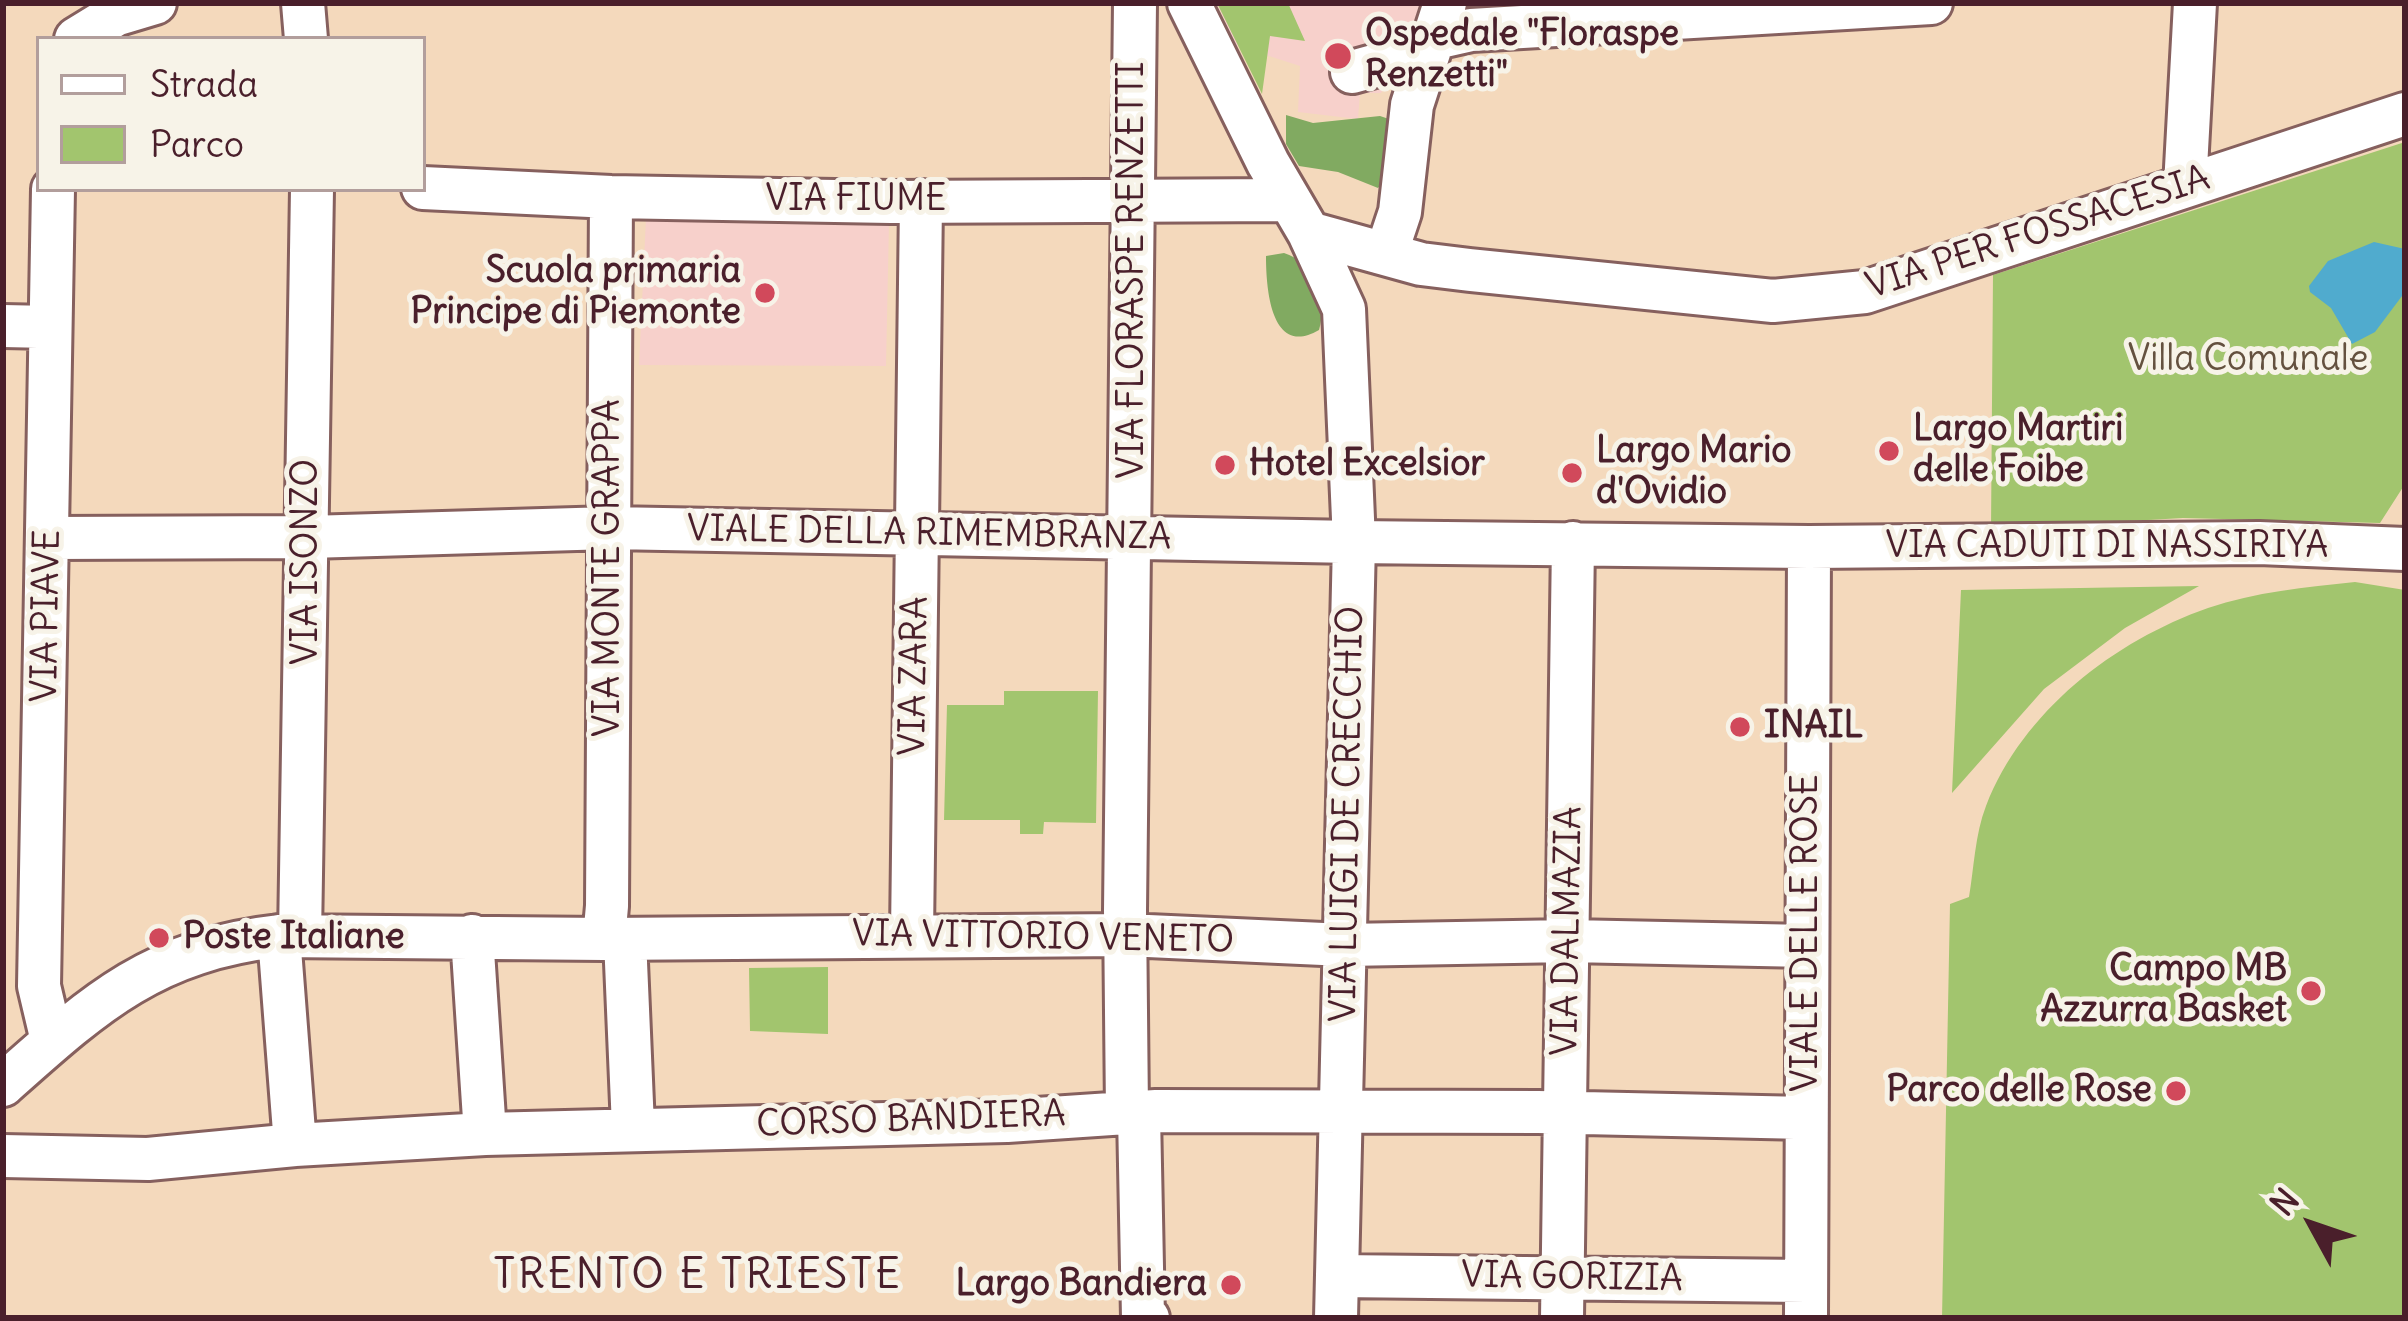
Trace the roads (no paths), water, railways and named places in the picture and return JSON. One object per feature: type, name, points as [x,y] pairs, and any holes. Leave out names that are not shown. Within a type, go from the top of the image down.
[{"type":"street","points":[[81,36],[115,15],[155,3]]},
{"type":"street","points":[[303,3],[306,36]]},
{"type":"street","name":"VIA FLORASPE RENZETTI","points":[[1135,3],[1126,934],[1145,1318]]},
{"type":"street","name":"VIA LUIGI DE CRECCHIO","points":[[1189,3],[1344,309],[1354,542],[1337,1297]]},
{"type":"street","points":[[1352,72],[1435,31],[1931,3]]},
{"type":"street","points":[[2186,186],[2195,3]]},
{"type":"street","points":[[1344,309],[1368,283],[1403,259],[1400,212],[1412,105],[1435,31]]},
{"type":"street","name":"VIA PER FOSSACESIA","points":[[1299,216],[1403,259],[1773,302],[1864,292],[2405,114]]},
{"type":"street","name":"VIA FIUME","points":[[426,188],[611,197],[1133,201],[1299,216]]},
{"type":"street","name":"VIA PIAVE","points":[[52,1041],[39,986],[53,192]]},
{"type":"street","name":"VIA ISONZO","points":[[295,1144],[290,936],[309,537],[312,192]]},
{"type":"street","name":"VIA MONTE GRAPPA","points":[[611,197],[614,939],[633,1127]]},
{"type":"street","name":"VIA ZARA","points":[[912,934],[921,201]]},
{"type":"street","points":[[3,326],[50,327]]},
{"type":"street","name":"VIALE DELLA RIMEMBRANZA","points":[[50,538],[309,537],[610,528],[1809,548]]},
{"type":"street","name":"VIA DALMAZIA","points":[[1562,1298],[1573,543]]},
{"type":"street","name":"VIA CADUTI DI NASSIRIYA","points":[[1809,548],[2403,546]]},
{"type":"street","name":"VIALE DELLE ROSE","points":[[1806,1299],[1809,548]]},
{"type":"street","name":"VIA VITTORIO VENETO","points":[[4,1085],[86,1012],[178,957],[230,941],[290,936],[614,939],[1126,934],[1345,944],[1569,941],[1807,946]]},
{"type":"street","points":[[472,936],[485,1133]]},
{"type":"street","name":"CORSO BANDIERA","points":[[4,1085],[10,1156],[148,1159],[295,1144],[485,1133],[1133,1113],[1341,1110],[1806,1118]]},
{"type":"street","name":"VIA GORIZIA","points":[[1337,1297],[1806,1299]]},
{"type":"water","points":[[2374,242],[2405,249],[2405,292],[2375,332],[2352,344],[2331,308],[2309,286],[2328,261]]},
{"type":"place","name":"Ospedale \"Floraspe Renzetti\"","points":[[1338,56]]},
{"type":"place","name":"Scuola primaria Principe di Piemonte","points":[[765,293]]},
{"type":"place","name":"Largo Martiri delle Foibe","points":[[1889,451]]},
{"type":"place","name":"Hotel Excelsior","points":[[1225,465]]},
{"type":"place","name":"Largo Mario d'Ovidio","points":[[1572,473]]},
{"type":"place","name":"INAIL","points":[[1740,727]]},
{"type":"place","name":"Poste Italiane","points":[[159,938]]},
{"type":"place","name":"Campo MB Azzurra Basket","points":[[2311,991]]},
{"type":"place","name":"Parco delle Rose","points":[[2176,1091]]},
{"type":"place","name":"Largo Bandiera","points":[[1231,1285]]},
{"type":"district","name":"TRENTO E TRIESTE","points":[[698,1276]]},
{"type":"park label","name":"Villa Comunale","points":[[2248,360]]}]
